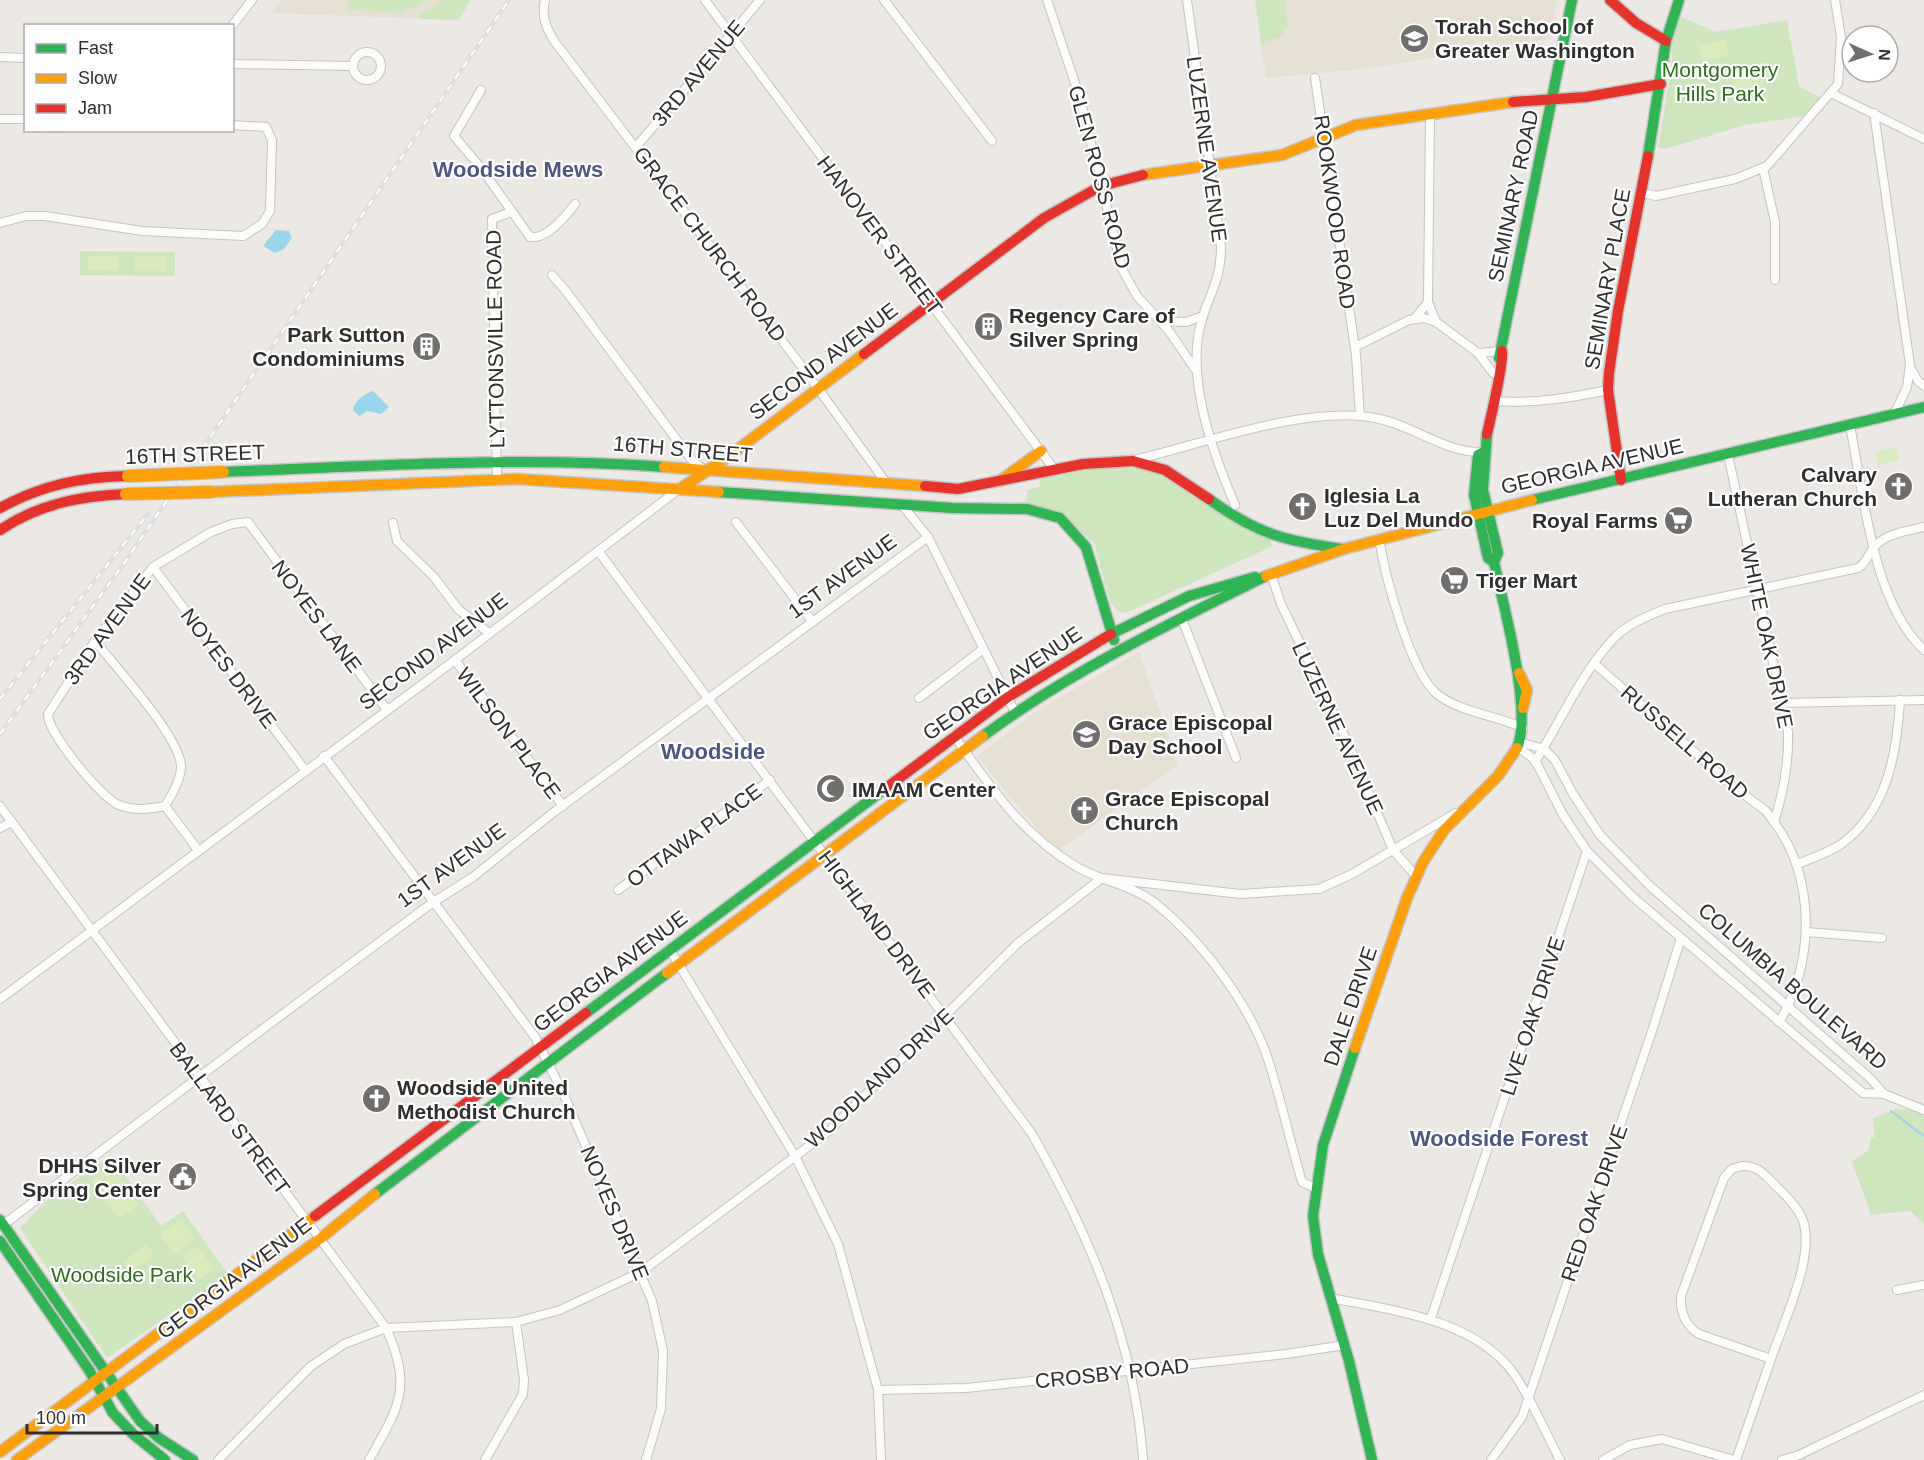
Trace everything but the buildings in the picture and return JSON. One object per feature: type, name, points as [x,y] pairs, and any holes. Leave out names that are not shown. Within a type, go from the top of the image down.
[{"type":"main road","points":[[1552,100],[1572,0]]},
{"type":"main road","points":[[1610,0],[1636,23],[1666,41]]},
{"type":"main road","points":[[1661,84],[1666,41],[1678,0]]},
{"type":"main road","name":"SEMINARY ROAD","points":[[1483,511],[1487,457],[1484,452],[1498,375],[1504,362],[1502,351],[1526,221],[1552,100],[1661,84]]},
{"type":"main road","name":"SEMINARY PLACE","points":[[1621,480],[1616,459],[1608,390],[1618,311],[1661,84]]},
{"type":"main road","name":"SECOND AVENUE","points":[[680,489],[1044,218],[1101,186],[1146,174],[1282,155],[1356,125],[1513,102],[1552,100]]},
{"type":"main road","name":"GEORGIA AVENUE","points":[[0,1452],[954,736],[1008,697],[1111,634],[1223,584],[1271,574],[1379,539],[1483,511],[1924,407]]},
{"type":"main road","points":[[993,485],[1041,451]]},
{"type":"main road","name":"16TH STREET","points":[[0,508],[32,489],[85,477],[497,461],[587,461],[888,486],[958,489],[993,485],[1054,469],[1131,461],[1156,466],[1263,533],[1287,540],[1344,549]]},
{"type":"main road","name":"16TH STREET","points":[[0,530],[16,518],[43,506],[80,497],[497,478],[902,505],[1027,509],[1060,518],[1086,547],[1111,634],[1119,649]]},
{"type":"main road","points":[[1483,511],[1498,553],[1494,562],[1519,673],[1527,685],[1528,692],[1522,708],[1523,728],[1519,745]]},
{"type":"main road","name":"GEORGIA AVENUE","points":[[17,1460],[116,1390],[321,1238],[381,1189],[679,963],[1015,712],[1119,649],[1271,574]]},
{"type":"main road","name":"DALE DRIVE","points":[[1372,1460],[1345,1345],[1339,1331],[1338,1314],[1333,1311],[1314,1226],[1317,1170],[1416,876],[1433,843],[1461,809],[1502,773],[1519,745]]},
{"type":"main road","points":[[1,1224],[100,1377],[105,1397],[113,1413],[133,1434],[165,1460]]},
{"type":"main road","points":[[0,1241],[100,1377],[116,1390],[140,1421],[159,1438],[193,1460]]},
{"type":"street","points":[[234,24],[252,0]]},
{"type":"street","name":"GRACE CHURCH ROAD","points":[[546,0],[543,15],[546,28],[818,388],[888,486]]},
{"type":"street","name":"HANOVER STREET","points":[[705,0],[1054,469]]},
{"type":"street","name":"3RD AVENUE","points":[[636,147],[760,0]]},
{"type":"street","points":[[884,0],[992,141]]},
{"type":"street","name":"GLEN ROSS ROAD","points":[[1047,0],[1074,78],[1122,269],[1137,296],[1160,321],[1196,370]]},
{"type":"street","name":"LUZERNE AVENUE","points":[[1187,0],[1220,232],[1221,262],[1216,285],[1203,315],[1196,347],[1196,370],[1213,441],[1235,505]]},
{"type":"street","points":[[1642,193],[1656,196],[1727,181],[1763,168],[1838,84],[1841,68],[1841,38],[1835,0]]},
{"type":"street","points":[[0,57],[24,58]]},
{"type":"street","points":[[234,64],[353,66]]},
{"type":"street","name":"ROOKWOOD ROAD","points":[[1315,78],[1354,347],[1360,416]]},
{"type":"street","points":[[481,90],[454,136],[481,168],[530,237],[535,238],[563,219],[575,204]]},
{"type":"street","points":[[1831,93],[1924,139]]},
{"type":"street","points":[[1874,113],[1910,365],[1918,381],[1924,386]]},
{"type":"street","points":[[1430,114],[1428,302],[1436,322]]},
{"type":"street","points":[[0,119],[24,120]]},
{"type":"street","points":[[0,223],[26,216],[45,216],[142,231],[243,236],[262,224],[270,212],[272,140],[266,127],[234,125]]},
{"type":"street","points":[[1763,168],[1775,222],[1775,280]]},
{"type":"street","name":"LYTTONSVILLE ROAD","points":[[497,478],[492,219],[512,212]]},
{"type":"street","points":[[552,275],[691,459],[707,471]]},
{"type":"street","points":[[1354,347],[1415,318],[1428,302]]},
{"type":"street","points":[[1160,321],[1186,322],[1203,315]]},
{"type":"street","points":[[1415,318],[1436,322],[1478,353],[1493,373],[1498,375]]},
{"type":"street","points":[[1478,353],[1502,351]]},
{"type":"street","points":[[1894,415],[1906,387],[1910,365]]},
{"type":"street","points":[[1493,402],[1517,403],[1565,399],[1608,390]]},
{"type":"street","points":[[1131,461],[1285,423],[1360,416],[1402,425],[1458,451],[1484,452]]},
{"type":"street","points":[[1850,426],[1874,546],[1889,600],[1904,628],[1924,650]]},
{"type":"street","name":"WHITE OAK DRIVE","points":[[1728,455],[1784,703],[1789,759],[1774,822]]},
{"type":"street","name":"SECOND AVENUE","points":[[0,999],[680,489]]},
{"type":"street","points":[[902,505],[928,537],[982,651],[1015,712]]},
{"type":"street","name":"3RD AVENUE","points":[[165,806],[132,809],[110,800],[64,747],[47,722],[51,706],[95,641],[153,567],[211,531],[232,524],[248,522]]},
{"type":"street","name":"NOYES LANE","points":[[248,522],[387,710]]},
{"type":"street","points":[[736,522],[812,621]]},
{"type":"street","points":[[393,523],[397,541],[434,577],[458,609],[489,633]]},
{"type":"street","points":[[1536,762],[1595,664],[1617,636],[1641,618],[1665,609],[1858,568],[1866,562],[1874,546],[1894,534],[1924,527]]},
{"type":"street","name":"1ST AVENUE","points":[[1,1224],[432,903],[473,877],[563,806],[928,537]]},
{"type":"street","points":[[1379,539],[1404,633],[1430,686],[1453,704],[1523,728]]},
{"type":"street","name":"HIGHLAND DRIVE","points":[[599,552],[1032,1134],[1068,1198],[1104,1282],[1131,1371],[1143,1460]]},
{"type":"street","name":"NOYES DRIVE","points":[[153,567],[305,770]]},
{"type":"street","name":"LUZERNE AVENUE","points":[[1271,574],[1285,613],[1347,741],[1394,850],[1416,876]]},
{"type":"street","points":[[1182,619],[1236,758]]},
{"type":"street","points":[[95,641],[162,723],[175,747],[182,766],[174,791],[165,806],[198,850]]},
{"type":"street","points":[[919,698],[982,651]]},
{"type":"street","name":"WILSON PLACE","points":[[455,660],[563,806]]},
{"type":"street","name":"RUSSELL ROAD","points":[[1595,664],[1734,787],[1766,811],[1774,822]]},
{"type":"street","points":[[1798,864],[1841,844],[1862,827],[1875,810],[1889,774],[1900,700]]},
{"type":"street","points":[[1784,703],[1924,700]]},
{"type":"street","points":[[954,736],[1008,811],[1029,832],[1069,863],[1144,896],[1156,904],[1201,949],[1231,987],[1267,1058],[1302,1182],[1315,1188]]},
{"type":"street","points":[[1519,745],[1544,749]]},
{"type":"street","name":"COLUMBIA BOULEVARD","points":[[1519,745],[1536,762],[1563,815],[1587,851],[1633,897],[1863,1094],[1884,1094]]},
{"type":"street","name":"COLUMBIA BOULEVARD","points":[[1544,749],[1555,760],[1573,794],[1600,835],[1633,869],[1871,1079],[1884,1094]]},
{"type":"street","name":"NOYES DRIVE","points":[[324,756],[549,1063],[652,1301],[663,1351],[662,1409],[646,1460]]},
{"type":"street","name":"OTTAWA PLACE","points":[[618,890],[770,780]]},
{"type":"street","name":"BALLARD STREET","points":[[0,806],[386,1328],[402,1381],[401,1389],[393,1417],[369,1460]]},
{"type":"street","points":[[1102,878],[1240,894],[1320,889],[1394,850],[1461,809]]},
{"type":"street","points":[[0,828],[12,822]]},
{"type":"street","points":[[1774,822],[1798,864],[1807,909],[1806,932],[1788,1006],[1779,1022]]},
{"type":"street","name":"LIVE OAK DRIVE","points":[[1431,1318],[1587,851]]},
{"type":"street","name":"WOODLAND DRIVE","points":[[218,1460],[310,1367],[344,1344],[386,1328],[516,1322],[560,1310],[641,1272],[829,1131],[1018,943],[1102,878]]},
{"type":"street","points":[[1806,932],[1882,938]]},
{"type":"street","name":"RED OAK DRIVE","points":[[1491,1460],[1522,1417],[1653,1029],[1681,938]]},
{"type":"street","points":[[670,950],[795,1156],[838,1244],[878,1390],[881,1460]]},
{"type":"street","points":[[1884,1094],[1924,1110]]},
{"type":"street","points":[[1603,1460],[1630,1445],[1662,1439],[1735,1460],[1771,1359],[1804,1262],[1806,1240],[1803,1220],[1794,1204],[1759,1170],[1742,1166],[1732,1169],[1724,1178],[1681,1296],[1680,1311],[1692,1329],[1699,1334],[1771,1359]]},
{"type":"street","points":[[1897,1290],[1924,1285]]},
{"type":"street","points":[[1330,1298],[1431,1318],[1454,1328],[1486,1348],[1513,1373],[1560,1460]]},
{"type":"street","points":[[484,1460],[523,1394],[524,1380],[516,1322]]},
{"type":"street","name":"CROSBY ROAD","points":[[878,1390],[966,1388],[1345,1345]]},
{"type":"street","points":[[1782,1460],[1799,1455],[1924,1395]]},
{"type":"shaded area","points":[[281,0],[471,0],[458,20],[271,13]]},
{"type":"shaded area","name":"Torah School of Greater Washington","points":[[1285,0],[1557,0],[1550,39],[1362,69],[1266,78],[1261,44],[1281,37],[1288,25]]},
{"type":"shaded area","name":"Grace Episcopal Day School","points":[[1139,652],[1178,765],[1059,850],[1044,838],[977,756],[1036,711]]},
{"type":"green space","points":[[350,0],[427,0],[401,13],[347,10]]},
{"type":"green space","points":[[445,0],[471,0],[458,20],[422,19],[418,14]]},
{"type":"green space","points":[[1255,0],[1285,0],[1288,25],[1281,37],[1261,44]]},
{"type":"green space","name":"Montgomery Hills Park","points":[[1679,16],[1716,32],[1787,20],[1799,86],[1822,99],[1806,116],[1745,125],[1666,149],[1658,148],[1672,63],[1672,43]]},
{"type":"green space","points":[[1726,40],[1729,56],[1702,61],[1698,46]]},
{"type":"green space","points":[[1761,71],[1764,86],[1734,92],[1731,77]]},
{"type":"green space","points":[[80,251],[175,252],[175,276],[80,275]]},
{"type":"green space","points":[[88,256],[119,256],[119,271],[88,270]]},
{"type":"green space","points":[[135,256],[166,257],[166,271],[135,271]]},
{"type":"green space","points":[[1896,447],[1899,460],[1878,465],[1875,452]]},
{"type":"green space","points":[[1123,466],[1153,467],[1269,539],[1273,546],[1126,613],[1119,612],[1110,602],[1094,543],[1063,514],[1027,503],[1027,490],[1040,487],[1040,479],[1068,471]]},
{"type":"green space","points":[[1897,1109],[1924,1110],[1924,1224],[1910,1211],[1871,1215],[1852,1161],[1869,1150],[1871,1137],[1874,1138],[1873,1118]]},
{"type":"green space","name":"Woodside Park","points":[[111,1155],[161,1226],[183,1211],[228,1274],[107,1358],[20,1228],[47,1200]]},
{"type":"green space","name":"Woodside Park","points":[[110,1166],[139,1205],[119,1219],[91,1180]]},
{"type":"green space","points":[[181,1220],[195,1240],[174,1254],[160,1235]]},
{"type":"green space","points":[[146,1244],[154,1254],[132,1271],[124,1262]]},
{"type":"green space","points":[[197,1246],[214,1268],[199,1280],[182,1257]]},
{"type":"water","points":[[276,230],[289,231],[292,238],[284,249],[275,253],[263,246]]},
{"type":"water","points":[[373,391],[389,407],[381,414],[367,411],[359,416],[353,410],[356,403]]},
{"type":"waterway","points":[[1891,1111],[1924,1136]]},
{"type":"railway","points":[[0,734],[125,562],[509,0]]},
{"type":"railway","points":[[0,699],[148,514]]},
{"type":"traffic: fast","points":[[1499,358],[1572,0]]},
{"type":"traffic: fast","points":[[1648,156],[1666,41],[1679,0]]},
{"type":"traffic: fast","points":[[1532,500],[1924,407]]},
{"type":"traffic: fast","points":[[1487,434],[1483,490],[1498,553],[1494,562],[1519,684],[1521,731],[1517,748]]},
{"type":"traffic: fast","points":[[1484,452],[1478,455],[1474,495],[1488,558],[1494,562]]},
{"type":"traffic: fast","points":[[223,472],[499,462],[664,467]]},
{"type":"traffic: fast","points":[[719,492],[952,508],[1027,509],[1060,518],[1086,547],[1114,640]]},
{"type":"traffic: fast","points":[[1209,499],[1242,520],[1272,534],[1304,543],[1343,549]]},
{"type":"traffic: fast","points":[[983,736],[1016,712],[1086,669],[1266,576]]},
{"type":"traffic: fast","points":[[1111,634],[1189,596],[1255,577]]},
{"type":"traffic: fast","points":[[586,1013],[882,791]]},
{"type":"traffic: fast","points":[[375,1194],[667,973]]},
{"type":"traffic: fast","points":[[1355,1048],[1323,1145],[1313,1216],[1318,1254],[1349,1361],[1372,1460]]},
{"type":"traffic: fast","points":[[0,1220],[140,1421],[159,1438],[193,1460]]},
{"type":"traffic: fast","points":[[0,1241],[89,1370],[113,1413],[133,1434],[165,1460]]},
{"type":"traffic: slow","points":[[1143,175],[1282,155],[1356,125],[1513,102]]},
{"type":"traffic: slow","points":[[680,489],[729,456],[864,354]]},
{"type":"traffic: slow","points":[[1001,480],[1041,451]]},
{"type":"traffic: slow","points":[[664,467],[925,486]]},
{"type":"traffic: slow","points":[[128,476],[223,472]]},
{"type":"traffic: slow","points":[[211,492],[517,479],[719,492]]},
{"type":"traffic: slow","points":[[126,494],[211,492]]},
{"type":"traffic: slow","points":[[1266,576],[1344,549],[1532,500]]},
{"type":"traffic: slow","points":[[1519,673],[1527,690],[1523,708]]},
{"type":"traffic: slow","points":[[667,973],[983,736]]},
{"type":"traffic: slow","points":[[1355,1048],[1407,898],[1423,862],[1444,830],[1498,776],[1517,748]]},
{"type":"traffic: slow","points":[[17,1460],[321,1238],[375,1194]]},
{"type":"traffic: slow","points":[[0,1452],[315,1216]]},
{"type":"traffic: jam","points":[[1610,0],[1636,23],[1666,41]]},
{"type":"traffic: jam","points":[[1513,102],[1586,97],[1661,84]]},
{"type":"traffic: jam","points":[[1621,480],[1608,390],[1609,373],[1618,311],[1648,156]]},
{"type":"traffic: jam","points":[[864,354],[1044,218],[1101,186],[1143,175]]},
{"type":"traffic: jam","points":[[1487,434],[1499,378],[1502,351]]},
{"type":"traffic: jam","points":[[925,486],[958,489],[1083,464],[1133,461],[1165,470],[1209,499]]},
{"type":"traffic: jam","points":[[0,508],[31,493],[62,484],[94,478],[128,476]]},
{"type":"traffic: jam","points":[[0,530],[30,514],[60,503],[76,499],[126,494]]},
{"type":"traffic: jam","points":[[882,791],[1008,697],[1111,634]]},
{"type":"traffic: jam","points":[[315,1216],[586,1013]]},
{"type":"place","name":"Torah School of Greater Washington","points":[[1414,38]]},
{"type":"place","name":"Regency Care of Silver Spring","points":[[988,327]]},
{"type":"place","name":"Park Sutton Condominiums","points":[[426,346]]},
{"type":"place","name":"Calvary Lutheran Church","points":[[1898,486]]},
{"type":"place","name":"Iglesia La Luz Del Mundo","points":[[1303,507]]},
{"type":"place","name":"Royal Farms","points":[[1679,520]]},
{"type":"place","name":"Tiger Mart","points":[[1455,580]]},
{"type":"place","name":"Grace Episcopal Day School","points":[[1087,734]]},
{"type":"place","name":"IMAAM Center","points":[[831,789]]},
{"type":"place","name":"Grace Episcopal Church","points":[[1084,810]]},
{"type":"place","name":"Woodside United Methodist Church","points":[[376,1099]]},
{"type":"place","name":"DHHS Silver Spring Center","points":[[182,1177]]},
{"type":"district","name":"Woodside Mews","points":[[518,169]]},
{"type":"district","name":"Woodside","points":[[713,751]]},
{"type":"district","name":"Woodside Forest","points":[[1499,1138]]}]
